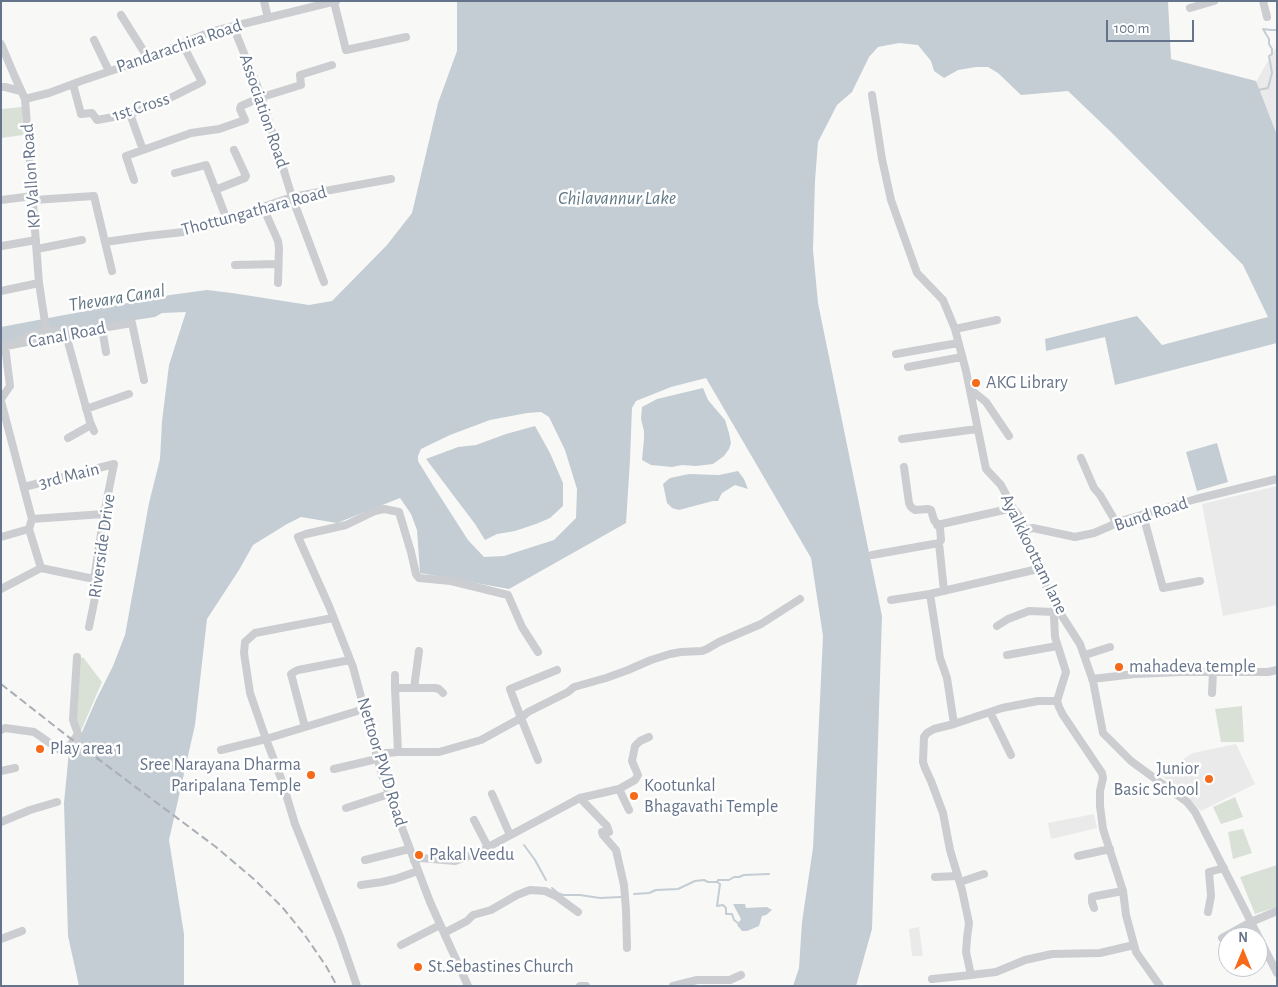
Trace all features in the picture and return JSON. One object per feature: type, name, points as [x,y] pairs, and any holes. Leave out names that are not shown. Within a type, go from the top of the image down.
[{"type":"street","points":[[264,1],[268,18]]},
{"type":"street","points":[[292,1],[294,11]]},
{"type":"street","points":[[1190,8],[1214,1]]},
{"type":"street","points":[[1263,1],[1267,17]]},
{"type":"street","points":[[335,2],[346,50],[406,37]]},
{"type":"street","name":"Pandarachira Road","points":[[25,99],[50,93],[148,58],[210,32],[294,11],[309,4],[335,2]]},
{"type":"street","points":[[121,15],[148,58]]},
{"type":"street","name":"Association Road","points":[[233,26],[262,97],[292,197],[324,282]]},
{"type":"street","points":[[94,40],[109,71]]},
{"type":"street","name":"1st Cross","points":[[73,84],[81,114],[92,113],[96,120],[130,114],[160,103],[202,82],[182,43]]},
{"type":"street","name":"KP Vallon Road","points":[[1,44],[25,99],[39,283],[46,329]]},
{"type":"street","points":[[134,180],[126,156],[191,134],[219,129],[245,120],[240,109],[241,106],[262,97],[301,85],[300,76],[332,65]]},
{"type":"street","points":[[3,87],[15,77]]},
{"type":"street","points":[[3,87],[21,91]]},
{"type":"street","name":"Ayalkkoottam lane","points":[[872,95],[882,159],[891,200],[917,273],[943,300],[955,329],[970,389],[986,469],[1001,485],[1012,508],[1020,517],[1038,569],[1055,608],[1076,636],[1085,655],[1103,733],[1130,761],[1187,802],[1195,812],[1277,973]]},
{"type":"street","points":[[130,114],[143,150]]},
{"type":"street","points":[[215,190],[246,176],[234,150]]},
{"type":"street","points":[[175,173],[206,165],[227,220]]},
{"type":"street","name":"Thottungathara Road","points":[[105,242],[193,231],[292,197],[391,178]]},
{"type":"street","points":[[1,200],[94,196],[112,270]]},
{"type":"street","points":[[263,207],[278,241],[278,283]]},
{"type":"street","points":[[2,246],[36,245],[82,240]]},
{"type":"street","points":[[235,265],[278,264]]},
{"type":"street","points":[[1,291],[39,283]]},
{"type":"street","points":[[955,329],[997,320]]},
{"type":"street","name":"Canal Road","points":[[3,347],[132,323],[144,380]]},
{"type":"street","points":[[102,328],[106,352]]},
{"type":"street","points":[[16,344],[27,336],[44,332],[46,329],[53,331],[63,330],[66,335],[93,428],[68,438]]},
{"type":"street","points":[[896,354],[958,342]]},
{"type":"street","points":[[3,347],[10,386],[1,400],[32,519],[29,529],[41,568]]},
{"type":"street","points":[[908,367],[962,357]]},
{"type":"street","points":[[970,389],[986,402],[1010,436]]},
{"type":"street","points":[[86,409],[129,394]]},
{"type":"street","points":[[902,439],[977,429]]},
{"type":"street","points":[[1081,458],[1094,488],[1117,524]]},
{"type":"street","name":"3rd Main","points":[[24,487],[114,464]]},
{"type":"street","name":"Riverside Drive","points":[[89,627],[97,588],[94,579],[114,464]]},
{"type":"street","points":[[904,467],[910,506],[915,510],[931,510],[934,520],[940,528],[944,591]]},
{"type":"street","name":"Bund Road","points":[[1024,530],[1033,528],[1076,537],[1094,533],[1143,515],[1196,499],[1277,479]]},
{"type":"street","points":[[938,525],[1012,508]]},
{"type":"street","name":"Nettoor PWD Road","points":[[468,986],[430,902],[409,849],[376,756],[350,660],[298,537],[346,525],[375,511],[384,509],[399,512],[416,574],[419,578],[451,581],[508,595],[522,627],[538,652]]},
{"type":"street","points":[[32,519],[104,514]]},
{"type":"street","points":[[1143,515],[1163,588],[1200,581]]},
{"type":"street","points":[[1,537],[29,529]]},
{"type":"street","points":[[872,555],[940,543]]},
{"type":"street","points":[[1,589],[41,568],[94,579]]},
{"type":"street","points":[[891,600],[930,594],[1038,569]]},
{"type":"street","points":[[930,594],[940,658],[947,678],[954,724]]},
{"type":"street","points":[[334,768],[398,752],[439,752],[481,740],[574,687],[606,678],[670,654],[702,651],[761,624],[800,599]]},
{"type":"street","points":[[998,626],[1008,619],[1029,611],[1055,608],[1055,637],[1066,672],[1058,701],[1063,715],[1102,773],[1100,806],[1103,829],[1123,892],[1126,915],[1134,945],[1136,952],[1160,986]]},
{"type":"street","points":[[333,618],[256,633],[245,642],[244,653],[250,693],[282,781],[295,824],[340,937],[357,986]]},
{"type":"street","points":[[1007,655],[1057,646]]},
{"type":"street","points":[[1085,655],[1110,647]]},
{"type":"street","points":[[414,688],[419,652]]},
{"type":"street","points":[[1,730],[5,728],[34,732],[60,750],[68,748],[78,734],[73,720],[77,657]]},
{"type":"street","points":[[305,727],[291,674],[298,670],[350,660]]},
{"type":"street","points":[[538,760],[510,690],[558,670]]},
{"type":"street","points":[[1092,679],[1135,674],[1268,672],[1277,670]]},
{"type":"street","points":[[1212,693],[1213,672]]},
{"type":"street","points":[[395,675],[398,752]]},
{"type":"street","points":[[395,688],[435,688],[443,693]]},
{"type":"street","points":[[971,975],[966,952],[969,923],[950,850],[943,814],[931,781],[924,768],[924,737],[934,729],[990,712],[1038,701],[1058,701]]},
{"type":"street","points":[[221,750],[266,739],[364,709]]},
{"type":"street","points":[[990,712],[1011,755]]},
{"type":"street","points":[[414,861],[420,858],[456,861],[488,847],[580,798],[619,789],[635,780],[638,775],[632,761],[635,746],[640,741],[649,737]]},
{"type":"street","points":[[1,771],[15,768]]},
{"type":"street","points":[[619,789],[629,810]]},
{"type":"street","points":[[346,808],[389,794]]},
{"type":"street","points":[[492,794],[510,835]]},
{"type":"street","points":[[580,798],[609,829],[610,832],[602,832],[616,850],[624,885],[627,948]]},
{"type":"street","points":[[1,822],[30,810],[57,802]]},
{"type":"street","points":[[474,820],[488,847]]},
{"type":"street","points":[[365,860],[409,849]]},
{"type":"street","points":[[1078,856],[1110,849]]},
{"type":"street","points":[[1208,912],[1211,896],[1209,872],[1224,868]]},
{"type":"street","points":[[361,884],[382,882],[418,871]]},
{"type":"street","points":[[935,877],[959,879],[984,874]]},
{"type":"street","points":[[444,933],[473,915],[491,910],[530,890],[545,891],[556,896],[578,912]]},
{"type":"street","points":[[1094,908],[1092,898],[1123,892]]},
{"type":"street","points":[[1242,927],[1277,911]]},
{"type":"street","points":[[401,945],[440,925]]},
{"type":"street","points":[[1,939],[22,931]]},
{"type":"street","points":[[932,979],[996,972],[1025,960],[1052,954],[1100,953],[1134,945]]},
{"type":"street","points":[[673,986],[697,980],[730,980],[741,975]]},
{"type":"street","points":[[580,986],[586,986]]},
{"type":"shaded area","points":[[1277,45],[1277,135],[1256,82]]},
{"type":"shaded area","points":[[22,107],[23,135],[1,138],[1,109]]},
{"type":"shaded area","points":[[1277,486],[1277,605],[1223,616],[1202,504]]},
{"type":"shaded area","points":[[83,657],[102,682],[80,733],[76,720],[79,660]]},
{"type":"shaded area","points":[[1242,706],[1244,742],[1221,742],[1215,709]]},
{"type":"shaded area","name":"Junior Basic School","points":[[1236,744],[1255,784],[1201,811],[1160,774],[1193,753]]},
{"type":"shaded area","points":[[1235,797],[1243,817],[1221,824],[1213,807]]},
{"type":"shaded area","points":[[1094,814],[1097,828],[1051,839],[1048,823]]},
{"type":"shaded area","points":[[1243,829],[1252,853],[1233,859],[1228,832]]},
{"type":"shaded area","points":[[1277,865],[1277,907],[1255,914],[1240,877]]},
{"type":"shaded area","points":[[919,927],[923,956],[912,956],[909,929]]},
{"type":"water","name":"Chilavannur Lake","points":[[457,1],[1168,1],[1171,59],[1256,81],[1277,135],[1277,343],[1115,385],[1105,337],[1046,351],[1045,339],[1137,316],[1162,345],[1268,317],[1243,265],[1068,91],[1021,95],[998,73],[988,67],[958,70],[944,78],[934,71],[931,61],[918,45],[899,43],[878,47],[869,57],[852,92],[837,105],[818,142],[813,250],[818,303],[882,616],[872,929],[856,986],[793,986],[799,968],[802,922],[813,848],[823,636],[811,558],[706,378],[671,387],[636,401],[632,408],[626,523],[509,589],[420,573],[417,530],[411,514],[400,498],[337,523],[301,517],[253,545],[207,619],[195,725],[169,840],[184,934],[184,986],[79,986],[68,936],[64,803],[69,751],[79,739],[113,666],[125,635],[149,503],[160,459],[162,421],[169,365],[186,312],[162,313],[155,317],[42,334],[1,344],[1,327],[170,295],[207,290],[309,305],[332,301],[387,245],[412,213],[438,103],[457,51]],"holes":[[[541,412],[549,417],[565,450],[577,489],[576,518],[554,540],[504,556],[484,557],[468,540],[418,461],[421,449],[450,435],[490,420]]]},
{"type":"water","points":[[703,388],[708,400],[725,420],[731,443],[724,456],[713,464],[696,466],[682,465],[672,467],[651,465],[642,460],[644,431],[641,419],[642,407],[657,399]]},
{"type":"water","points":[[535,426],[550,453],[563,483],[563,506],[550,518],[515,531],[497,534],[485,540],[426,459],[458,447],[476,445]]},
{"type":"water","points":[[1217,443],[1228,482],[1197,491],[1186,452]]},
{"type":"water","points":[[738,471],[748,489],[735,485],[722,493],[718,501],[679,510],[672,508],[667,503],[663,484],[670,478],[689,474],[719,475]]},
{"type":"water","points":[[733,904],[745,904],[746,908],[767,907],[772,910],[762,916],[759,926],[742,931],[737,925],[741,919]]},
{"type":"waterway","points":[[1258,90],[1268,88],[1272,73],[1269,56],[1272,54],[1272,49],[1263,29],[1277,30]]},
{"type":"waterway","points":[[524,845],[546,880]]},
{"type":"waterway","points":[[717,882],[718,880],[729,880],[744,875],[769,874]]},
{"type":"waterway","points":[[634,894],[678,889],[695,881],[717,882],[720,884],[717,906],[723,905],[726,908],[726,914],[732,914],[734,920],[738,923]]},
{"type":"waterway","points":[[552,888],[563,895],[600,898],[621,897]]},
{"type":"railway","points":[[1,684],[216,847],[255,880],[283,908],[304,934],[337,986]]},
{"type":"place","name":"AKG Library","points":[[976,383]]},
{"type":"place","name":"mahadeva temple","points":[[1119,667]]},
{"type":"place","name":"Play area 1","points":[[40,749]]},
{"type":"place","name":"Sree Narayana Dharma Paripalana Temple","points":[[311,775]]},
{"type":"place","name":"Junior Basic School","points":[[1209,779]]},
{"type":"place","name":"Kootunkal Bhagavathi Temple","points":[[634,796]]},
{"type":"place","name":"Pakal Veedu","points":[[419,855]]},
{"type":"place","name":"St.Sebastines Church","points":[[418,967]]},
{"type":"water label","name":"Thevara Canal","points":[[117,298]]}]
